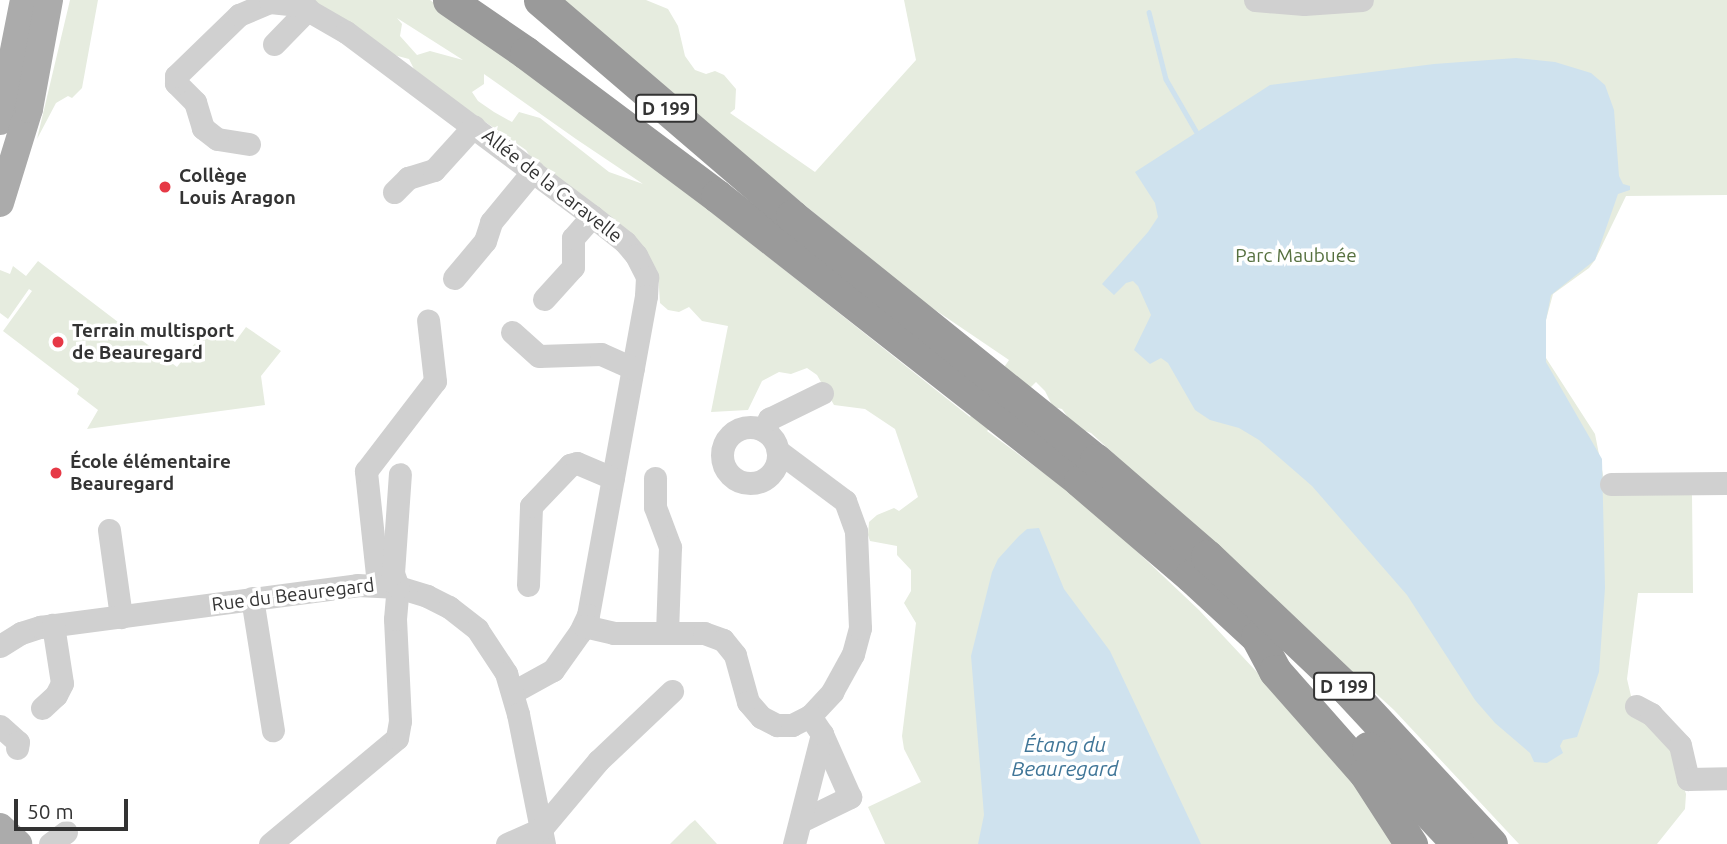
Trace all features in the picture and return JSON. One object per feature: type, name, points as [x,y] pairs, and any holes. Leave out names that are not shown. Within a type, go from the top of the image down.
[{"type":"highway","name":"D 199","points":[[449,0],[976,381],[1207,556],[1348,690],[1474,837]]},
{"type":"highway","name":"D 199","points":[[540,0],[792,216],[976,381]]},
{"type":"highway","name":"D 199","points":[[1015,412],[1099,497],[1257,637],[1380,760],[1474,837]]},
{"type":"highway","points":[[1257,637],[1275,671],[1365,773],[1411,844]]},
{"type":"highway","points":[[1474,837],[1505,844]]},
{"type":"main road","points":[[0,121],[24,0]]},
{"type":"main road","points":[[0,203],[29,109],[49,0]]},
{"type":"main road","points":[[0,827],[18,844]]},
{"type":"street","points":[[1255,0],[1304,4],[1362,0]]},
{"type":"street","name":"Allée de la Caravelle","points":[[249,144],[217,139],[203,128],[195,102],[176,83],[176,76],[197,52],[215,41],[234,10],[270,2],[285,2],[309,9],[346,32],[474,126],[625,242],[636,255],[647,277],[592,602],[584,626],[553,670],[513,692]]},
{"type":"street","points":[[275,44],[309,9]]},
{"type":"street","points":[[394,192],[408,177],[434,170],[474,126]]},
{"type":"street","points":[[454,278],[485,241],[491,222],[533,171]]},
{"type":"street","points":[[544,299],[573,267],[573,239],[592,216]]},
{"type":"street","points":[[270,844],[397,738],[400,721],[395,619],[366,471],[435,381],[428,320]]},
{"type":"street","points":[[512,332],[539,356],[601,354],[633,368]]},
{"type":"street","points":[[765,431],[769,418],[822,393]]},
{"type":"street","points":[[778,451],[775,469],[761,481],[743,482],[727,472],[721,455],[726,439],[732,432],[748,427],[765,431],[771,436],[778,451],[845,501],[856,531],[860,628],[853,654],[816,725],[801,821],[794,844]]},
{"type":"street","points":[[528,585],[531,506],[570,465],[577,463],[613,478]]},
{"type":"street","points":[[388,585],[393,573],[400,474]]},
{"type":"street","points":[[655,478],[655,507],[670,547],[667,632]]},
{"type":"street","points":[[1611,484],[1727,483]]},
{"type":"street","points":[[116,529],[127,616]]},
{"type":"street","name":"Rue du Beauregard","points":[[0,646],[21,633],[54,625],[252,598],[388,585],[427,596],[459,614],[477,629],[490,661],[513,692],[543,836]]},
{"type":"street","points":[[252,598],[273,730]]},
{"type":"street","points":[[41,708],[56,695],[62,683],[54,625]]},
{"type":"street","points":[[584,626],[614,633],[704,633],[723,640],[735,655],[748,702],[761,717],[777,725],[816,725]]},
{"type":"street","points":[[507,844],[543,836],[598,761],[672,691]]},
{"type":"street","points":[[1636,706],[1650,714],[1680,745],[1688,779],[1727,778]]},
{"type":"street","points":[[801,821],[850,797],[816,725]]},
{"type":"street","points":[[0,726],[18,741],[17,748]]},
{"type":"green space","points":[[70,0],[98,0],[82,88],[72,98],[68,96],[56,103],[37,139]]},
{"type":"green space","name":"Parc Maubuée","points":[[309,0],[430,0],[704,206],[970,417],[1009,360],[922,301],[554,0],[646,0],[668,9],[678,26],[685,56],[695,70],[706,74],[715,71],[724,75],[736,89],[735,109],[730,113],[815,172],[916,60],[904,0],[1727,0],[1727,195],[1626,196],[1595,260],[1589,268],[1553,294],[1546,320],[1546,358],[1595,434],[1607,495],[1692,494],[1693,593],[1638,593],[1627,679],[1631,696],[1666,735],[1686,794],[1685,809],[1657,844],[1519,844],[1394,710],[1091,433],[1075,427],[1062,409],[1053,407],[1045,391],[1036,382],[987,431],[1090,507],[1199,610],[1340,761],[1395,844],[885,844],[868,807],[921,782],[904,749],[902,736],[916,623],[904,603],[911,591],[911,570],[897,555],[897,546],[870,541],[868,535],[869,522],[877,515],[894,508],[899,511],[918,497],[895,429],[865,409],[834,405],[817,375],[807,368],[791,374],[779,372],[762,381],[748,410],[711,412],[728,326],[702,321],[689,307],[679,312],[668,310],[660,303],[658,272],[653,265],[531,158],[526,150],[449,97],[414,69],[409,59],[394,55]],"holes":[[[397,18],[463,60],[430,51],[417,55],[400,36],[402,24]],[[484,74],[576,139],[643,184],[609,172],[540,118],[519,112],[512,122],[478,101],[472,92],[484,84]]]},
{"type":"green space","points":[[38,261],[177,367],[210,323],[235,342],[246,327],[281,351],[261,376],[265,405],[87,429],[98,410],[77,394],[79,389],[3,331],[32,291],[29,289],[8,319],[0,313],[0,270],[10,274],[13,266],[26,276]]},
{"type":"green space","points":[[695,820],[717,844],[670,844],[690,824]]},
{"type":"water","points":[[1516,58],[1555,62],[1591,73],[1605,85],[1614,110],[1619,176],[1623,184],[1630,186],[1630,190],[1618,194],[1595,260],[1551,295],[1546,320],[1546,362],[1602,459],[1605,588],[1599,672],[1577,737],[1563,740],[1560,746],[1563,753],[1547,763],[1534,762],[1530,753],[1495,723],[1475,700],[1407,595],[1312,486],[1259,440],[1239,428],[1210,420],[1195,410],[1168,363],[1161,358],[1150,364],[1134,350],[1151,315],[1138,286],[1133,281],[1126,283],[1114,295],[1102,284],[1158,217],[1155,203],[1135,172],[1270,85],[1434,64]]},
{"type":"water","name":"Étang du Beauregard","points":[[1039,528],[1064,589],[1110,651],[1201,844],[978,844],[984,815],[971,656],[992,572],[998,559],[1027,529]]},
{"type":"waterway","points":[[1149,12],[1166,79],[1196,131]]},
{"type":"place","name":"Collège Louis Aragon","points":[[165,187]]},
{"type":"place","name":"Terrain multisport de Beauregard","points":[[58,342]]},
{"type":"place","name":"École élémentaire Beauregard","points":[[56,473]]}]
